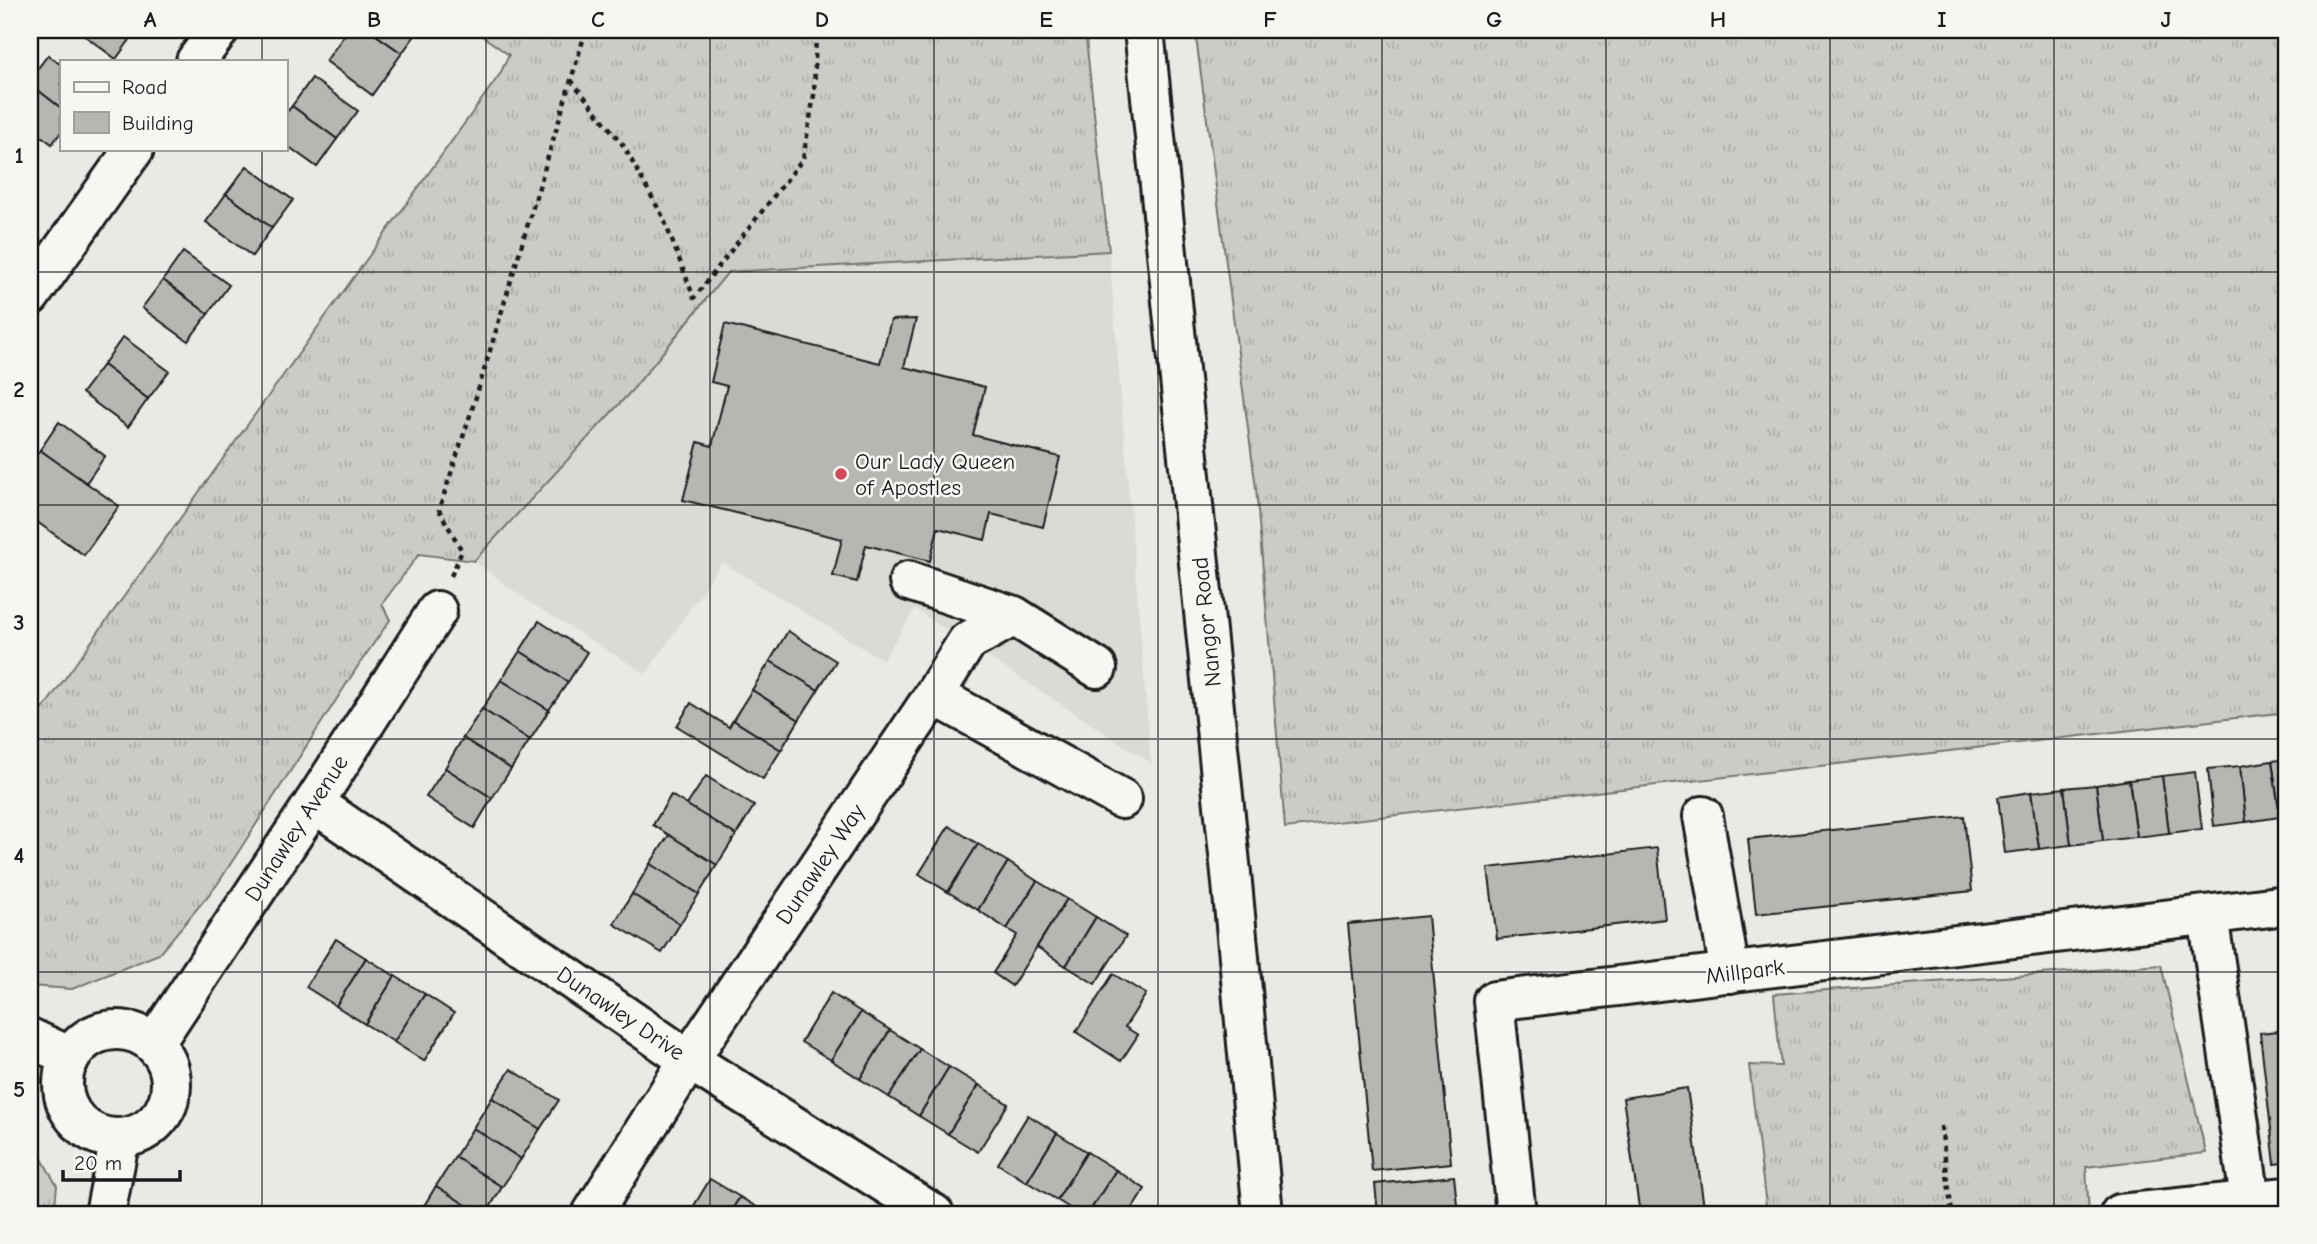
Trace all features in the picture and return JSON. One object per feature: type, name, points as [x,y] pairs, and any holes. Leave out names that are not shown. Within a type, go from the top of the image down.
[{"type":"street","points":[[197,60],[219,30]]},
{"type":"street","name":"Nangor Road","points":[[1144,30],[1233,883],[1263,1214]]},
{"type":"street","points":[[30,296],[133,150]]},
{"type":"street","points":[[908,581],[1014,616],[1097,668]]},
{"type":"street","name":"Dunawley Avenue","points":[[154,1044],[314,803],[443,596]]},
{"type":"street","name":"Dunawley Way","points":[[592,1214],[689,1060],[967,642],[1014,616]]},
{"type":"street","points":[[934,695],[1122,799]]},
{"type":"street","name":"Dunawley Drive","points":[[314,803],[689,1060],[934,1214]]},
{"type":"street","points":[[1703,816],[1730,973]]},
{"type":"street","name":"Millpark","points":[[1516,1214],[1494,1001],[2287,905]]},
{"type":"street","points":[[2208,915],[2250,1199]]},
{"type":"street","points":[[110,1030],[125,1030],[141,1035],[154,1044],[165,1058],[170,1075],[170,1093],[164,1110],[153,1124],[138,1134],[120,1138],[104,1136],[88,1129],[76,1119],[63,1088],[64,1072],[71,1057],[81,1044],[94,1035],[110,1030]]},
{"type":"street","points":[[30,1038],[71,1057]]},
{"type":"street","points":[[105,1214],[120,1138]]},
{"type":"street","points":[[2120,1214],[2287,1197]]},
{"type":"path","points":[[443,596],[462,551],[439,510],[477,394],[586,30]]},
{"type":"path","points":[[571,80],[623,145],[663,217],[694,298],[803,159],[814,95],[816,30]]},
{"type":"path","points":[[1941,1126],[1952,1214]]},
{"type":"shaded area","name":"Our Lady Queen of Apostles","points":[[1109,251],[1151,763],[915,609],[883,660],[722,562],[646,674],[529,602],[474,561],[634,388],[729,272]]},
{"type":"green space","points":[[474,30],[1085,30],[1109,251],[728,272],[634,388],[474,561],[419,554],[382,604],[390,620],[217,885],[159,954],[72,989],[30,986],[30,832],[35,823],[30,820],[30,727],[500,74],[509,55]]},
{"type":"green space","points":[[1195,30],[2287,30],[2287,712],[1285,828],[1256,488]]},
{"type":"green space","points":[[2161,965],[2206,1153],[2086,1167],[2089,1214],[1767,1214],[1749,1065],[1781,1066],[1774,994]]},
{"type":"green space","points":[[30,1137],[57,1186],[54,1214],[30,1214]]},
{"type":"building","points":[[77,30],[137,30],[116,59]]},
{"type":"building","points":[[348,30],[369,30],[402,53],[372,95],[326,61]]},
{"type":"building","points":[[369,30],[419,30],[402,53]]},
{"type":"building","points":[[48,55],[60,64],[60,107],[30,84],[30,79]]},
{"type":"building","points":[[312,78],[358,111],[337,139],[292,106]]},
{"type":"building","points":[[30,84],[60,107],[60,133],[52,144],[30,128]]},
{"type":"building","points":[[292,106],[337,139],[317,167],[287,145],[287,112]]},
{"type":"building","points":[[247,166],[293,200],[272,228],[226,194]]},
{"type":"building","points":[[226,194],[272,228],[252,256],[206,222]]},
{"type":"building","points":[[183,252],[229,285],[208,314],[163,280]]},
{"type":"building","points":[[163,280],[208,314],[188,341],[142,308]]},
{"type":"building","name":"Our Lady Queen of Apostles","points":[[916,319],[904,367],[985,387],[973,435],[1060,457],[1043,527],[991,514],[985,540],[938,528],[930,561],[866,545],[857,582],[833,576],[842,539],[683,500],[698,442],[712,446],[727,386],[711,382],[725,324],[880,363],[891,320]]},
{"type":"building","points":[[123,337],[169,371],[148,399],[103,365]]},
{"type":"building","points":[[103,365],[148,399],[128,427],[82,393]]},
{"type":"building","points":[[59,422],[105,456],[86,483],[40,450]]},
{"type":"building","points":[[40,450],[119,506],[84,555],[30,517],[30,463]]},
{"type":"building","points":[[539,621],[587,652],[568,682],[520,651]]},
{"type":"building","points":[[788,631],[836,661],[818,690],[770,661]]},
{"type":"building","points":[[520,651],[568,682],[549,710],[501,680]]},
{"type":"building","points":[[770,661],[818,690],[799,720],[752,690]]},
{"type":"building","points":[[501,680],[549,710],[530,740],[482,709]]},
{"type":"building","points":[[752,690],[799,720],[781,750],[733,720]]},
{"type":"building","points":[[691,703],[729,727],[733,720],[781,750],[763,779],[677,726]]},
{"type":"building","points":[[482,709],[530,740],[511,769],[463,738]]},
{"type":"building","points":[[463,738],[511,769],[492,798],[445,768]]},
{"type":"building","points":[[2287,759],[2287,817],[2280,817],[2272,761]]},
{"type":"building","points":[[2272,761],[2280,817],[2246,822],[2240,766]]},
{"type":"building","points":[[2240,766],[2246,822],[2214,826],[2208,769]]},
{"type":"building","points":[[445,768],[492,798],[474,828],[426,797]]},
{"type":"building","points":[[2195,772],[2202,829],[2169,833],[2162,776]]},
{"type":"building","points":[[706,776],[754,806],[736,835],[687,805]]},
{"type":"building","points":[[2162,776],[2169,833],[2137,837],[2129,780]]},
{"type":"building","points":[[2129,780],[2137,837],[2103,841],[2096,785]]},
{"type":"building","points":[[2096,785],[2103,841],[2071,845],[2064,788]]},
{"type":"building","points":[[2064,788],[2071,845],[2039,849],[2031,792]]},
{"type":"building","points":[[2031,792],[2039,849],[2005,853],[1998,797]]},
{"type":"building","points":[[671,795],[736,835],[717,865],[653,825]]},
{"type":"building","points":[[1964,816],[1972,891],[1756,914],[1748,839]]},
{"type":"building","points":[[949,826],[978,844],[948,892],[919,874]]},
{"type":"building","points":[[669,835],[717,865],[699,894],[650,864]]},
{"type":"building","points":[[978,844],[1008,862],[978,910],[948,892]]},
{"type":"building","points":[[1657,848],[1665,919],[1497,939],[1488,868]]},
{"type":"building","points":[[1008,862],[1037,881],[1007,929],[978,910]]},
{"type":"building","points":[[650,864],[699,894],[680,924],[632,894]]},
{"type":"building","points":[[1037,881],[1067,899],[1012,986],[993,973],[1017,935],[1007,929]]},
{"type":"building","points":[[632,894],[680,924],[662,953],[614,924]]},
{"type":"building","points":[[1067,899],[1096,917],[1066,966],[1037,947]]},
{"type":"building","points":[[1428,916],[1451,1163],[1372,1171],[1348,924]]},
{"type":"building","points":[[1096,917],[1126,936],[1095,984],[1066,966]]},
{"type":"building","points":[[336,939],[366,958],[336,1006],[306,987]]},
{"type":"building","points":[[366,958],[395,976],[365,1024],[336,1006]]},
{"type":"building","points":[[1113,974],[1146,994],[1125,1027],[1138,1035],[1121,1061],[1076,1032]]},
{"type":"building","points":[[395,976],[425,994],[394,1042],[365,1024]]},
{"type":"building","points":[[831,993],[861,1012],[831,1060],[801,1042]]},
{"type":"building","points":[[425,994],[454,1013],[424,1061],[394,1042]]},
{"type":"building","points":[[861,1012],[890,1030],[860,1079],[831,1060]]},
{"type":"building","points":[[890,1030],[920,1049],[889,1097],[860,1079]]},
{"type":"building","points":[[2287,1030],[2287,1162],[2275,1164],[2260,1033]]},
{"type":"building","points":[[920,1049],[949,1067],[919,1116],[889,1097]]},
{"type":"building","points":[[949,1067],[979,1085],[948,1134],[919,1116]]},
{"type":"building","points":[[511,1069],[559,1100],[540,1129],[492,1098]]},
{"type":"building","points":[[979,1085],[1008,1104],[978,1152],[948,1134]]},
{"type":"building","points":[[1687,1088],[1705,1214],[1640,1214],[1623,1098]]},
{"type":"building","points":[[492,1098],[540,1129],[521,1159],[473,1128]]},
{"type":"building","points":[[1028,1115],[1057,1133],[1027,1182],[998,1164]]},
{"type":"building","points":[[473,1128],[521,1159],[502,1187],[455,1157]]},
{"type":"building","points":[[1057,1133],[1087,1152],[1057,1200],[1027,1182]]},
{"type":"building","points":[[1087,1152],[1116,1170],[1088,1214],[1079,1214],[1057,1200]]},
{"type":"building","points":[[455,1157],[502,1187],[486,1214],[480,1214],[436,1186]]},
{"type":"building","points":[[1116,1170],[1145,1189],[1129,1214],[1088,1214]]},
{"type":"building","points":[[1454,1176],[1458,1214],[1378,1214],[1375,1184]]},
{"type":"building","points":[[710,1179],[740,1197],[729,1214],[689,1214]]},
{"type":"building","points":[[436,1186],[480,1214],[419,1214]]},
{"type":"building","points":[[740,1197],[768,1214],[729,1214]]},
{"type":"place","name":"Our Lady Queen of Apostles","points":[[841,474]]}]
